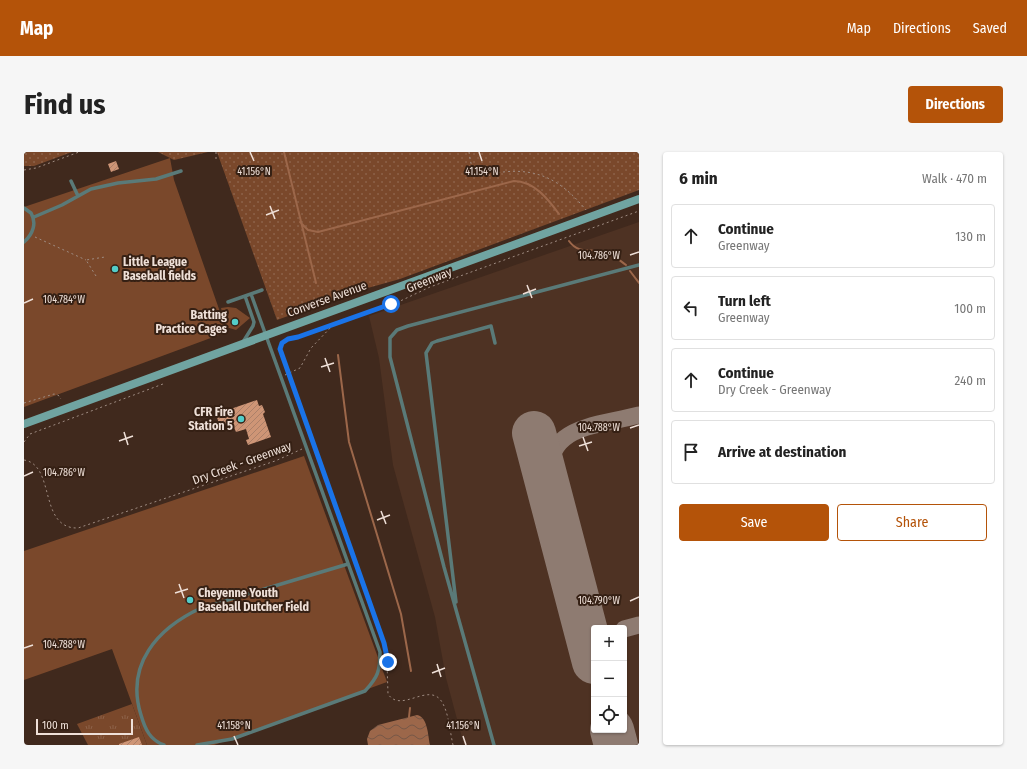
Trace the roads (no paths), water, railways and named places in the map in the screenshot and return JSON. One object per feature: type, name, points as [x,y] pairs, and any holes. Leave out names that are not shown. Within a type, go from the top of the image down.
[{"type":"main road","name":"Converse Avenue","points":[[24,424],[639,199]]},
{"type":"lane","points":[[34,217],[38,217],[78,196],[105,185],[144,182],[181,171]]},
{"type":"lane","points":[[71,181],[78,196]]},
{"type":"lane","points":[[24,208],[32,213],[34,217],[30,234],[24,242]]},
{"type":"lane","points":[[494,745],[390,357],[390,338],[397,330],[408,326],[639,265]]},
{"type":"lane","points":[[228,302],[262,290]]},
{"type":"lane","points":[[197,745],[232,739],[365,691],[376,680],[380,668],[380,652],[264,335],[251,294]]},
{"type":"lane","points":[[242,343],[254,325],[245,296]]},
{"type":"lane","points":[[458,615],[426,352],[429,347],[437,341],[491,326],[495,343]]},
{"type":"lane","points":[[164,745],[155,742],[144,726],[138,706],[138,682],[141,664],[149,649],[162,633],[183,616],[201,608],[348,564]]},
{"type":"water","points":[[417,715],[421,716],[425,723],[430,745],[368,745],[367,739],[370,731],[378,725]]},
{"type":"waterway","points":[[284,152],[316,283]]},
{"type":"waterway","points":[[300,222],[308,230],[318,232],[514,181],[534,187],[545,197],[559,214]]},
{"type":"waterway","points":[[569,241],[581,250],[599,251],[610,254],[626,265]]},
{"type":"waterway","points":[[630,271],[639,283]]},
{"type":"waterway","points":[[338,355],[349,442],[401,614],[411,671]]},
{"type":"waterway","points":[[409,717],[410,708]]},
{"type":"place","name":"Little League Baseball fields","points":[[115,269]]},
{"type":"place","name":"Batting Practice Cages","points":[[235,322]]},
{"type":"place","name":"CFR Fire Station 5","points":[[241,419]]},
{"type":"place","name":"Cheyenne Youth Baseball Dutcher Field","points":[[190,600]]}]
